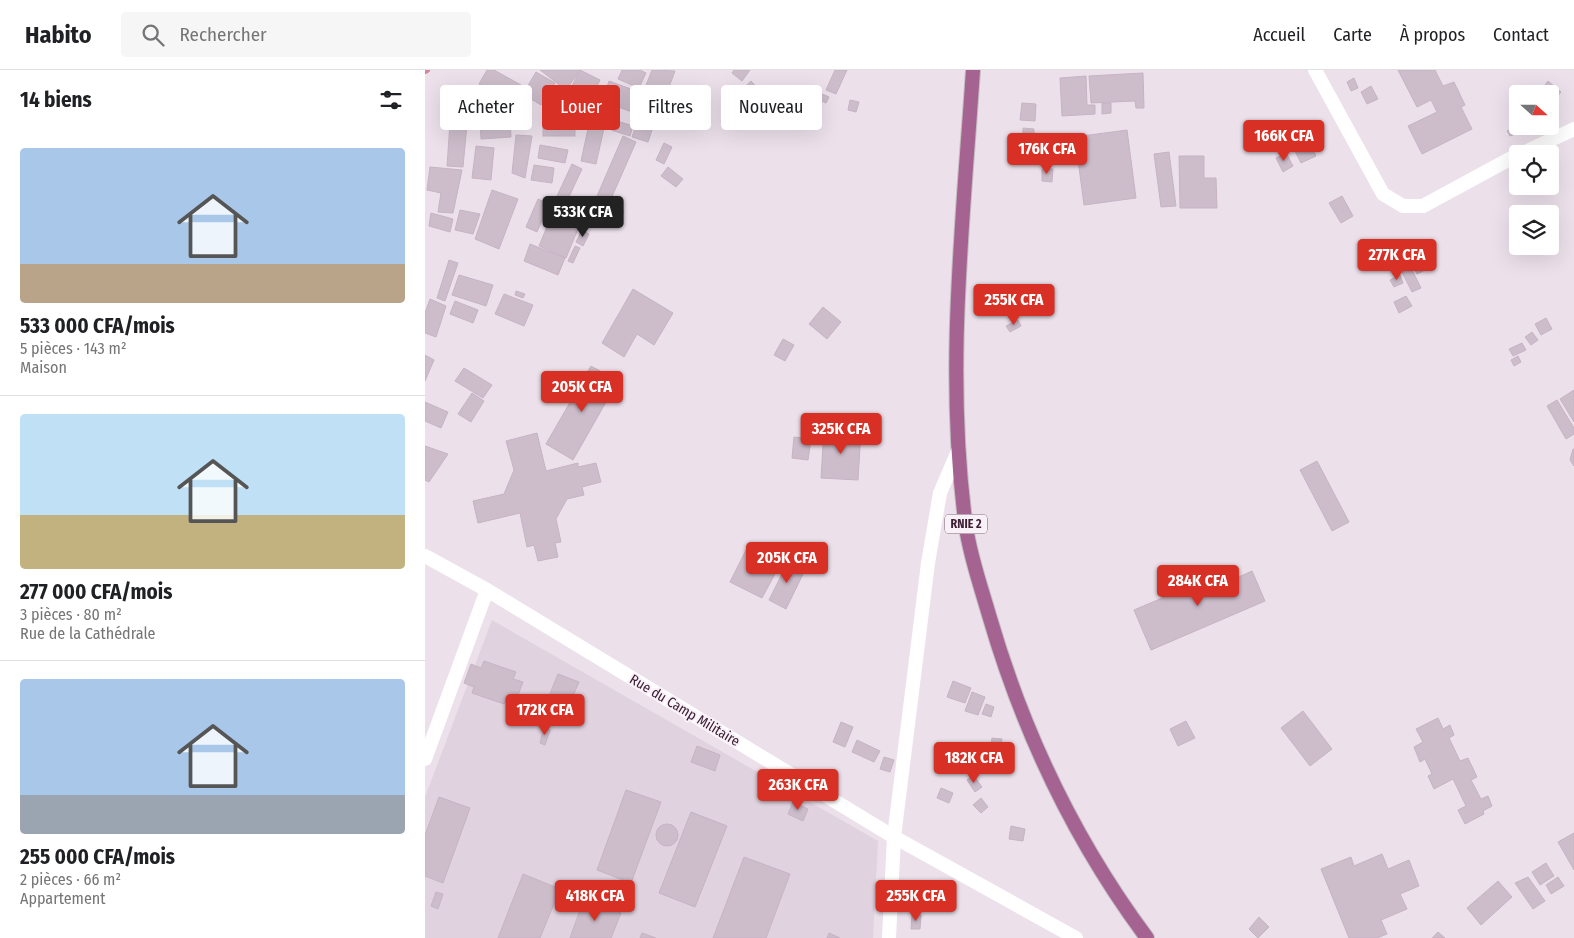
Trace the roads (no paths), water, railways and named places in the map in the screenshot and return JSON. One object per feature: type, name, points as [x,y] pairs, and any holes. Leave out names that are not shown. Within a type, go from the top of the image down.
[{"type":"main road","name":"RNIE 2","points":[[973,70],[957,310],[958,451],[966,529],[1002,659],[1022,714],[1050,779],[1082,842],[1115,895],[1147,938]]},
{"type":"street","points":[[1315,70],[1383,194],[1403,206],[1423,206],[1509,159]]},
{"type":"street","points":[[1539,145],[1574,129]]},
{"type":"street","points":[[889,938],[893,836],[934,522],[940,493],[958,451]]},
{"type":"street","name":"Rue du Camp Militaire","points":[[425,556],[487,590],[893,836],[1076,938]]},
{"type":"street","points":[[425,760],[487,590]]}]
